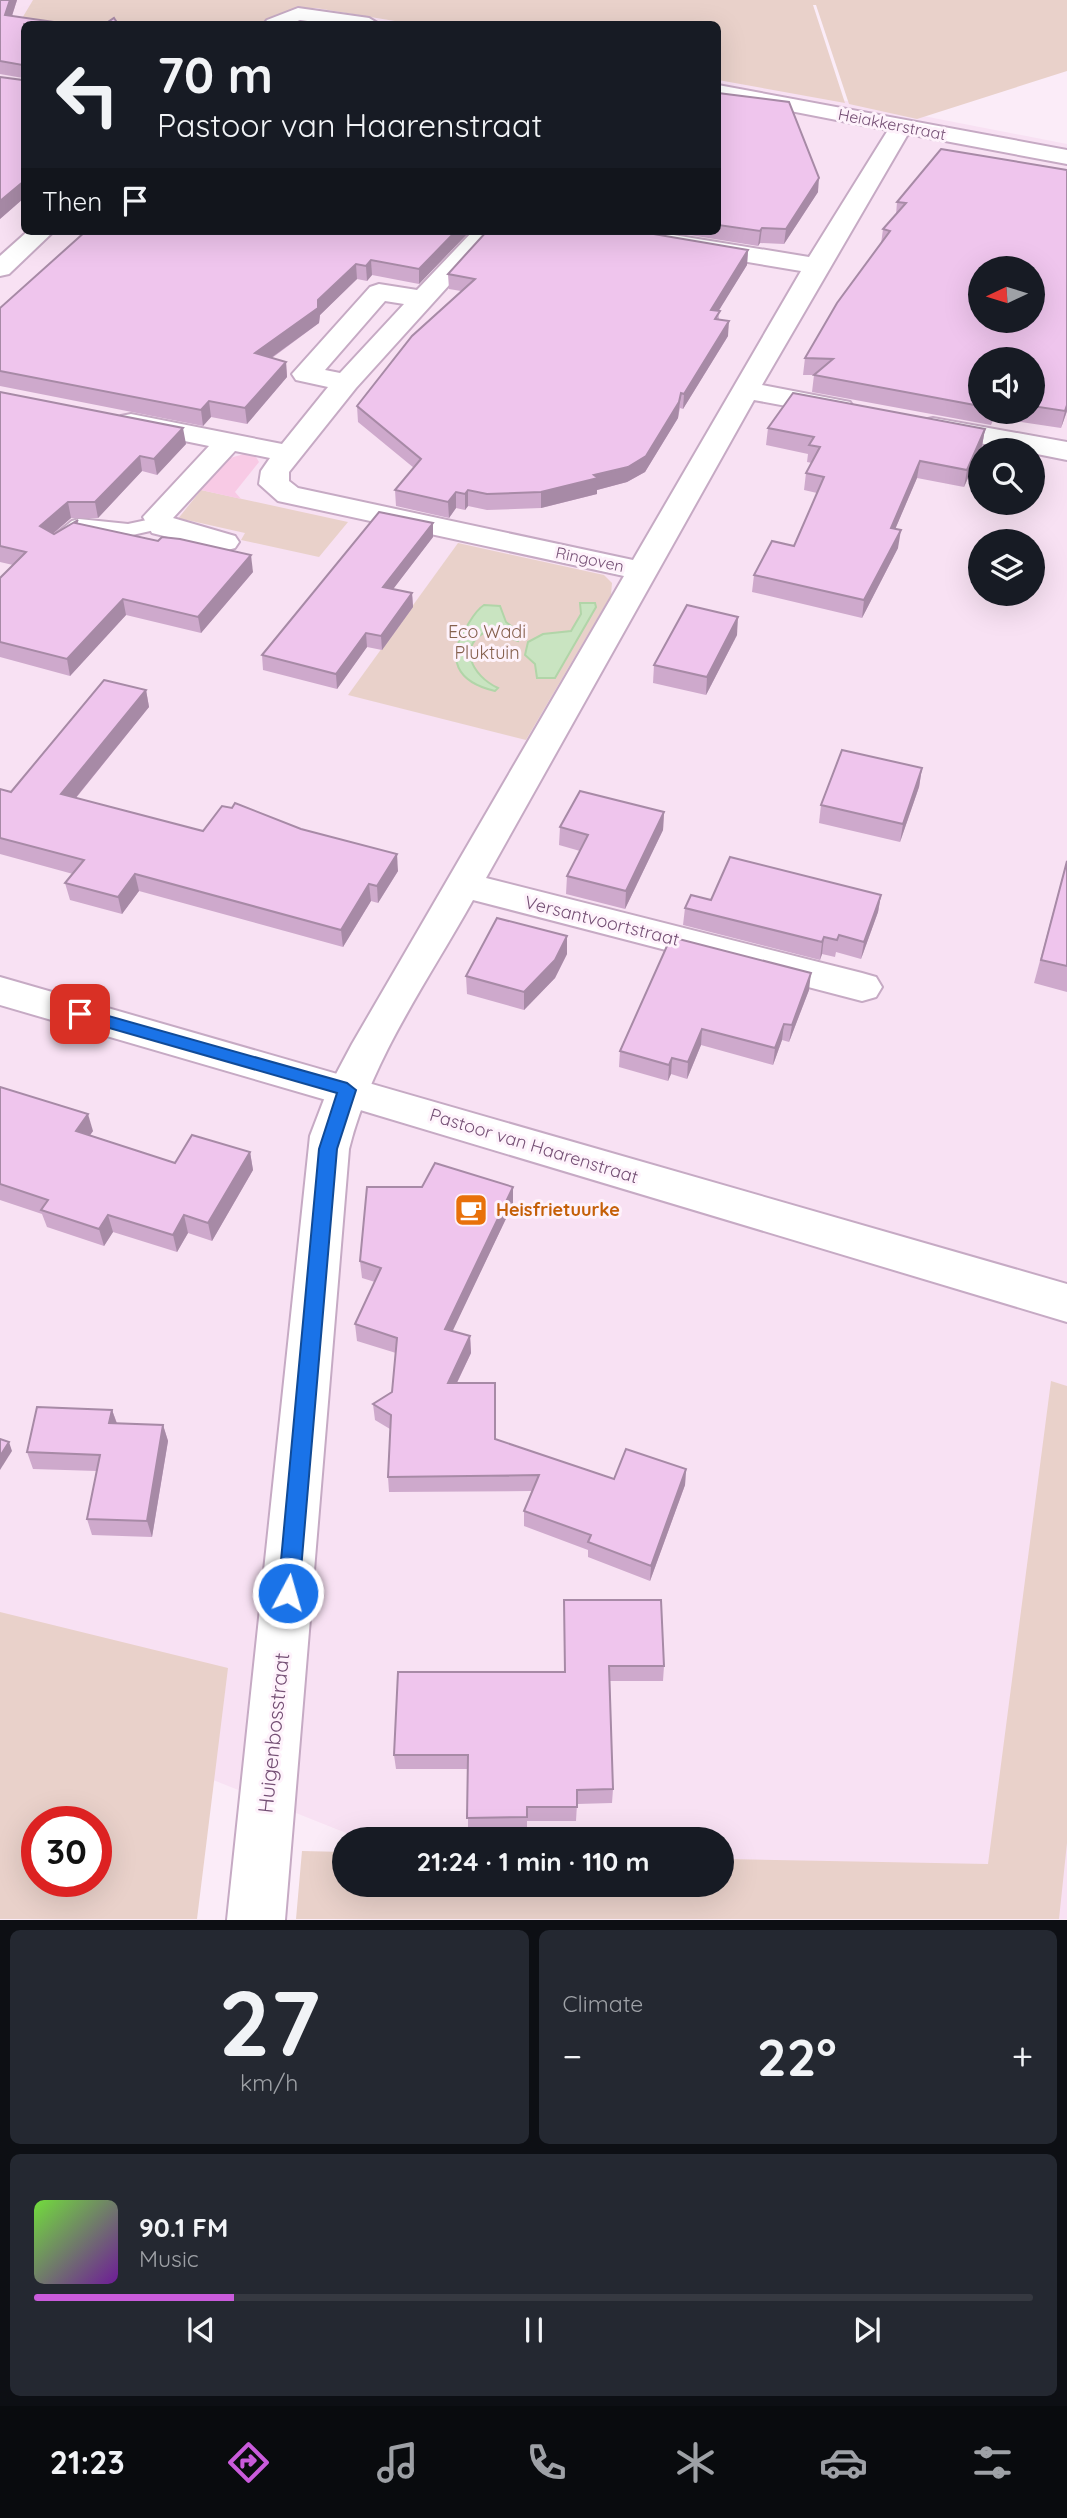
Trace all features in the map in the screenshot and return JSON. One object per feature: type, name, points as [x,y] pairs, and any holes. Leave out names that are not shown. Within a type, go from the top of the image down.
[{"type":"street","points":[[281,21],[298,14],[348,21]]},
{"type":"street","name":"Heiakkerstraat","points":[[721,92],[1067,158]]},
{"type":"street","name":"Ringoven","points":[[482,235],[346,382],[275,471],[274,484],[288,495],[643,571],[816,266],[901,126]]},
{"type":"street","points":[[0,269],[38,235]]},
{"type":"street","points":[[629,235],[816,266]]},
{"type":"street","points":[[346,382],[306,374],[379,292],[424,299]]},
{"type":"street","points":[[746,390],[866,413]]},
{"type":"street","points":[[108,418],[290,454]]},
{"type":"street","points":[[906,421],[1067,451]]},
{"type":"street","points":[[224,542],[163,527],[158,517],[229,441]]},
{"type":"street","points":[[347,1090],[643,571]]},
{"type":"street","name":"Versantvoortstraat","points":[[464,885],[862,987]]},
{"type":"street","name":"Pastoor van Haarenstraat","points":[[0,991],[347,1090],[1067,1303]]},
{"type":"street","name":"Huigenbosstraat","points":[[256,1920],[328,1149],[347,1090]]},
{"type":"lane","points":[[56,542],[79,525],[128,530],[161,523]]},
{"type":"shaded area","points":[[0,0],[330,0],[439,21],[21,21],[21,235],[721,235],[721,77],[1067,144],[1067,1919],[563,1919],[667,1897],[734,1897],[734,1827],[332,1827],[0,1695]]},
{"type":"shaded area","points":[[580,603],[595,603],[596,607],[555,678],[537,678],[535,664],[525,655],[528,642],[543,634],[571,631],[581,614]]},
{"type":"shaded area","points":[[484,605],[500,606],[506,622],[522,635],[518,641],[490,630],[473,643],[471,660],[481,676],[498,688],[495,691],[471,682],[458,668],[456,659],[460,638],[474,614]]},
{"type":"green space","points":[[33,0],[1067,0],[1067,71],[917,119],[849,104],[816,5],[813,5],[845,103],[721,81],[721,21],[395,21],[316,8],[284,12],[270,21],[21,20]]},
{"type":"green space","points":[[201,490],[348,522],[319,557],[241,540],[245,533],[187,520],[182,525],[177,520]]},
{"type":"green space","name":"Eco Wadi Pluktuin","points":[[458,543],[604,575],[612,583],[611,595],[526,740],[348,695]]},
{"type":"green space","points":[[1051,1381],[1067,1386],[1067,1843],[1059,1919],[296,1919],[302,1851],[332,1852],[332,1897],[734,1897],[734,1859],[988,1864]]},
{"type":"green space","points":[[0,1612],[228,1668],[197,1919],[0,1919]]},
{"type":"sand","points":[[244,454],[256,457],[259,462],[235,492],[241,499],[201,490],[230,458]]},
{"type":"building","points":[[0,0],[10,0],[5,15],[47,21],[21,21],[21,65],[0,61]]},
{"type":"building","points":[[0,77],[21,80],[21,184],[0,201]]},
{"type":"building","points":[[721,93],[789,102],[819,178],[786,229],[762,228],[760,231],[721,225]]},
{"type":"building","points":[[941,149],[1067,170],[1065,411],[1045,408],[1045,347],[968,347],[968,404],[814,375],[833,359],[805,358],[837,303],[890,231],[883,229],[906,203],[897,202]]},
{"type":"building","points":[[82,235],[452,235],[419,269],[371,260],[366,266],[356,264],[318,300],[318,308],[255,353],[286,362],[245,408],[209,401],[201,410],[0,371],[0,308]]},
{"type":"building","points":[[483,235],[660,235],[748,250],[711,310],[720,311],[715,319],[729,321],[684,394],[681,393],[679,402],[646,456],[628,467],[594,475],[598,478],[541,492],[487,494],[468,490],[465,494],[456,492],[448,502],[395,490],[421,459],[357,406],[412,336],[475,279],[448,274]]},
{"type":"building","points":[[0,392],[183,428],[154,459],[140,456],[95,502],[68,502],[40,526],[54,534],[78,520],[75,523],[158,541],[162,537],[180,539],[251,555],[198,617],[123,599],[67,659],[0,642],[0,578],[26,552],[0,546]]},
{"type":"building","points":[[793,393],[985,429],[981,438],[968,438],[967,470],[920,461],[891,528],[901,530],[864,600],[754,575],[772,541],[794,546],[824,477],[806,473],[820,447],[809,445],[814,437],[768,428]]},
{"type":"building","points":[[379,512],[433,523],[383,587],[412,593],[381,636],[366,633],[336,674],[262,655]]},
{"type":"building","points":[[687,605],[738,617],[707,677],[654,665]]},
{"type":"building","points":[[104,680],[146,690],[61,794],[203,831],[222,806],[232,808],[235,803],[301,829],[397,854],[377,886],[369,884],[341,930],[135,874],[118,897],[65,883],[84,860],[0,838],[0,789],[11,792]]},
{"type":"building","points":[[842,750],[922,768],[903,824],[821,805]]},
{"type":"building","points":[[580,791],[664,812],[626,891],[567,876],[588,835],[560,827]]},
{"type":"building","points":[[730,857],[881,895],[864,942],[839,935],[837,940],[824,937],[822,942],[685,908],[691,895],[711,900]]},
{"type":"building","points":[[1067,861],[1067,966],[1041,960]]},
{"type":"building","points":[[497,918],[567,936],[555,960],[524,992],[466,976]]},
{"type":"building","points":[[671,937],[811,973],[792,1025],[784,1024],[775,1048],[702,1029],[688,1062],[672,1058],[669,1065],[620,1051]]},
{"type":"building","points":[[0,1087],[88,1114],[76,1131],[175,1163],[192,1135],[250,1152],[208,1223],[184,1215],[173,1235],[108,1215],[99,1229],[41,1210],[48,1200],[0,1184]]},
{"type":"building","points":[[435,1163],[513,1187],[445,1329],[470,1336],[448,1383],[495,1383],[495,1439],[614,1479],[626,1449],[686,1469],[651,1566],[588,1542],[591,1535],[524,1511],[539,1475],[388,1477],[391,1415],[373,1404],[392,1392],[397,1338],[355,1324],[381,1268],[360,1261],[367,1187],[422,1187]]},
{"type":"building","points":[[37,1407],[112,1410],[109,1423],[163,1425],[147,1521],[87,1519],[100,1455],[27,1452]]},
{"type":"building","points":[[0,1439],[9,1442],[0,1456]]},
{"type":"building","points":[[564,1600],[661,1600],[664,1666],[609,1666],[613,1789],[577,1790],[577,1807],[527,1807],[527,1817],[467,1818],[468,1755],[394,1755],[398,1672],[565,1672]]},
{"type":"place","name":"Heisfrietuurke","points":[[471,1210]]},
{"type":"route","points":[[80,1014],[347,1090],[333,1126],[328,1149],[288,1593]]}]
